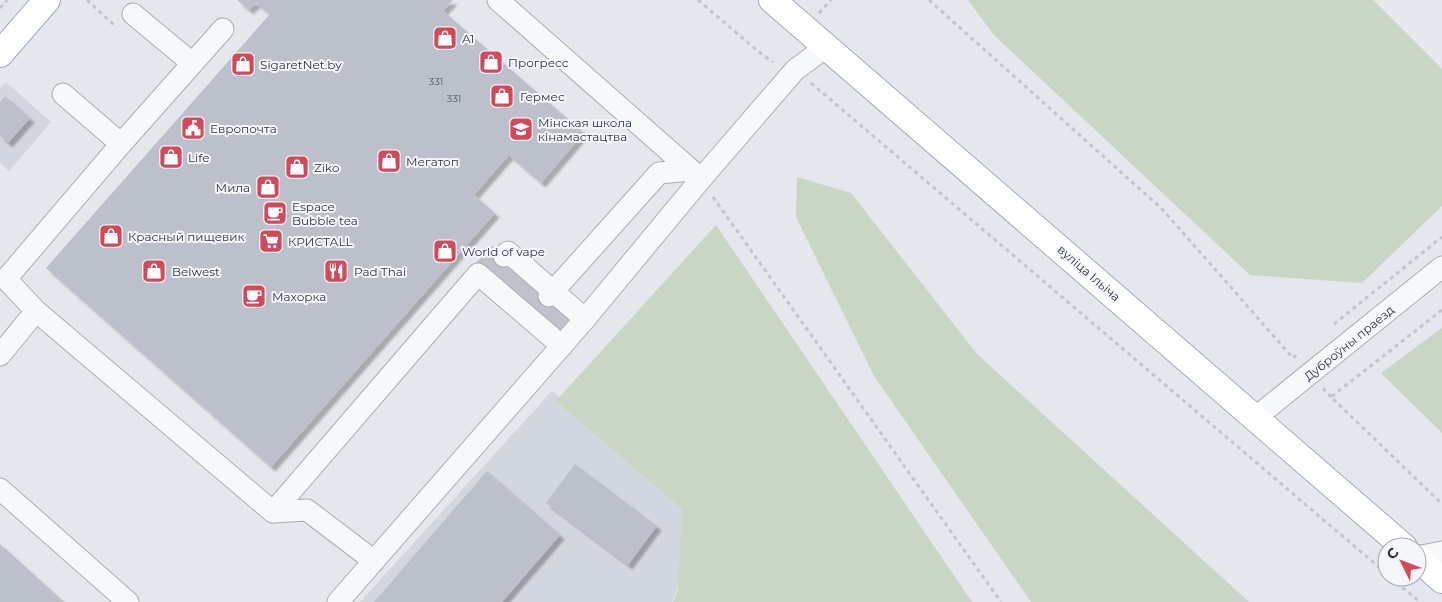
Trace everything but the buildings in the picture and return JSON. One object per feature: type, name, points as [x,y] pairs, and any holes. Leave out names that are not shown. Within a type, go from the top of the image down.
[{"type":"main road","points":[[0,54],[47,0]]},
{"type":"main road","name":"вуліца Ільіча","points":[[772,0],[1393,537]]},
{"type":"main road","points":[[1427,567],[1442,580]]},
{"type":"street","points":[[498,0],[696,175]]},
{"type":"street","points":[[133,14],[192,63]]},
{"type":"street","points":[[223,29],[3,276],[36,311],[273,512],[306,510],[374,561]]},
{"type":"street","points":[[338,602],[374,561],[553,336],[696,175],[795,70],[826,47]]},
{"type":"street","points":[[63,94],[121,144]]},
{"type":"street","points":[[545,288],[659,173],[696,175]]},
{"type":"street","points":[[515,264],[575,313]]},
{"type":"street","name":"Дуброўны праезд","points":[[1256,418],[1442,267]]},
{"type":"street","points":[[273,512],[478,274],[494,283],[553,336]]},
{"type":"street","points":[[0,355],[36,311]]},
{"type":"street","points":[[0,489],[128,602]]},
{"type":"street","points":[[1427,556],[1442,552]]},
{"type":"path","points":[[0,8],[7,0]]},
{"type":"path","points":[[698,0],[760,53],[773,62],[795,70],[1377,565]]},
{"type":"path","points":[[929,0],[1162,209],[1293,358],[1300,352]]},
{"type":"path","points":[[696,175],[1001,602]]},
{"type":"path","points":[[1330,327],[1442,237]]},
{"type":"path","points":[[1442,310],[1332,397],[1442,504]]},
{"type":"path","points":[[1402,587],[1420,602]]},
{"type":"shaded area","points":[[6,82],[51,122],[9,171],[0,163],[0,89]]},
{"type":"shaded area","points":[[552,391],[705,522],[672,602],[360,602]]},
{"type":"green space","points":[[968,0],[1373,0],[1442,69],[1442,206],[1362,283],[1250,275],[994,35]]},
{"type":"green space","points":[[797,177],[851,193],[977,354],[1249,602],[1031,602],[874,376],[796,217]]},
{"type":"green space","points":[[716,225],[972,602],[673,602],[678,590],[682,509],[556,401]]},
{"type":"green space","points":[[1442,328],[1442,433],[1381,373]]},
{"type":"tunnel","points":[[488,274],[504,256]]},
{"type":"tunnel","points":[[503,288],[519,270]]},
{"type":"tunnel","points":[[520,303],[536,285]]},
{"type":"tunnel","points":[[533,314],[549,296]]},
{"type":"tunnel","points":[[551,330],[567,312]]},
{"type":"place","name":"A1","points":[[445,38]]},
{"type":"place","name":"Прогресс","points":[[491,62]]},
{"type":"place","name":"SigaretNet.by","points":[[243,64]]},
{"type":"place","name":"Гермес","points":[[502,96]]},
{"type":"place","name":"Европочта","points":[[193,128]]},
{"type":"place","name":"Мінская школа кінамастацтва","points":[[521,129]]},
{"type":"place","name":"Life","points":[[171,157]]},
{"type":"place","name":"Мегатоп","points":[[389,161]]},
{"type":"place","name":"Ziko","points":[[297,167]]},
{"type":"place","name":"Мила","points":[[268,187]]},
{"type":"place","name":"Espace Bubble tea","points":[[275,213]]},
{"type":"place","name":"Красный пищевик","points":[[111,236]]},
{"type":"place","name":"КРИСТАLL","points":[[271,241]]},
{"type":"place","name":"World of vape","points":[[445,251]]},
{"type":"place","name":"Belwest","points":[[154,271]]},
{"type":"place","name":"Pad Thai","points":[[336,271]]},
{"type":"place","name":"Махорка","points":[[254,296]]}]
